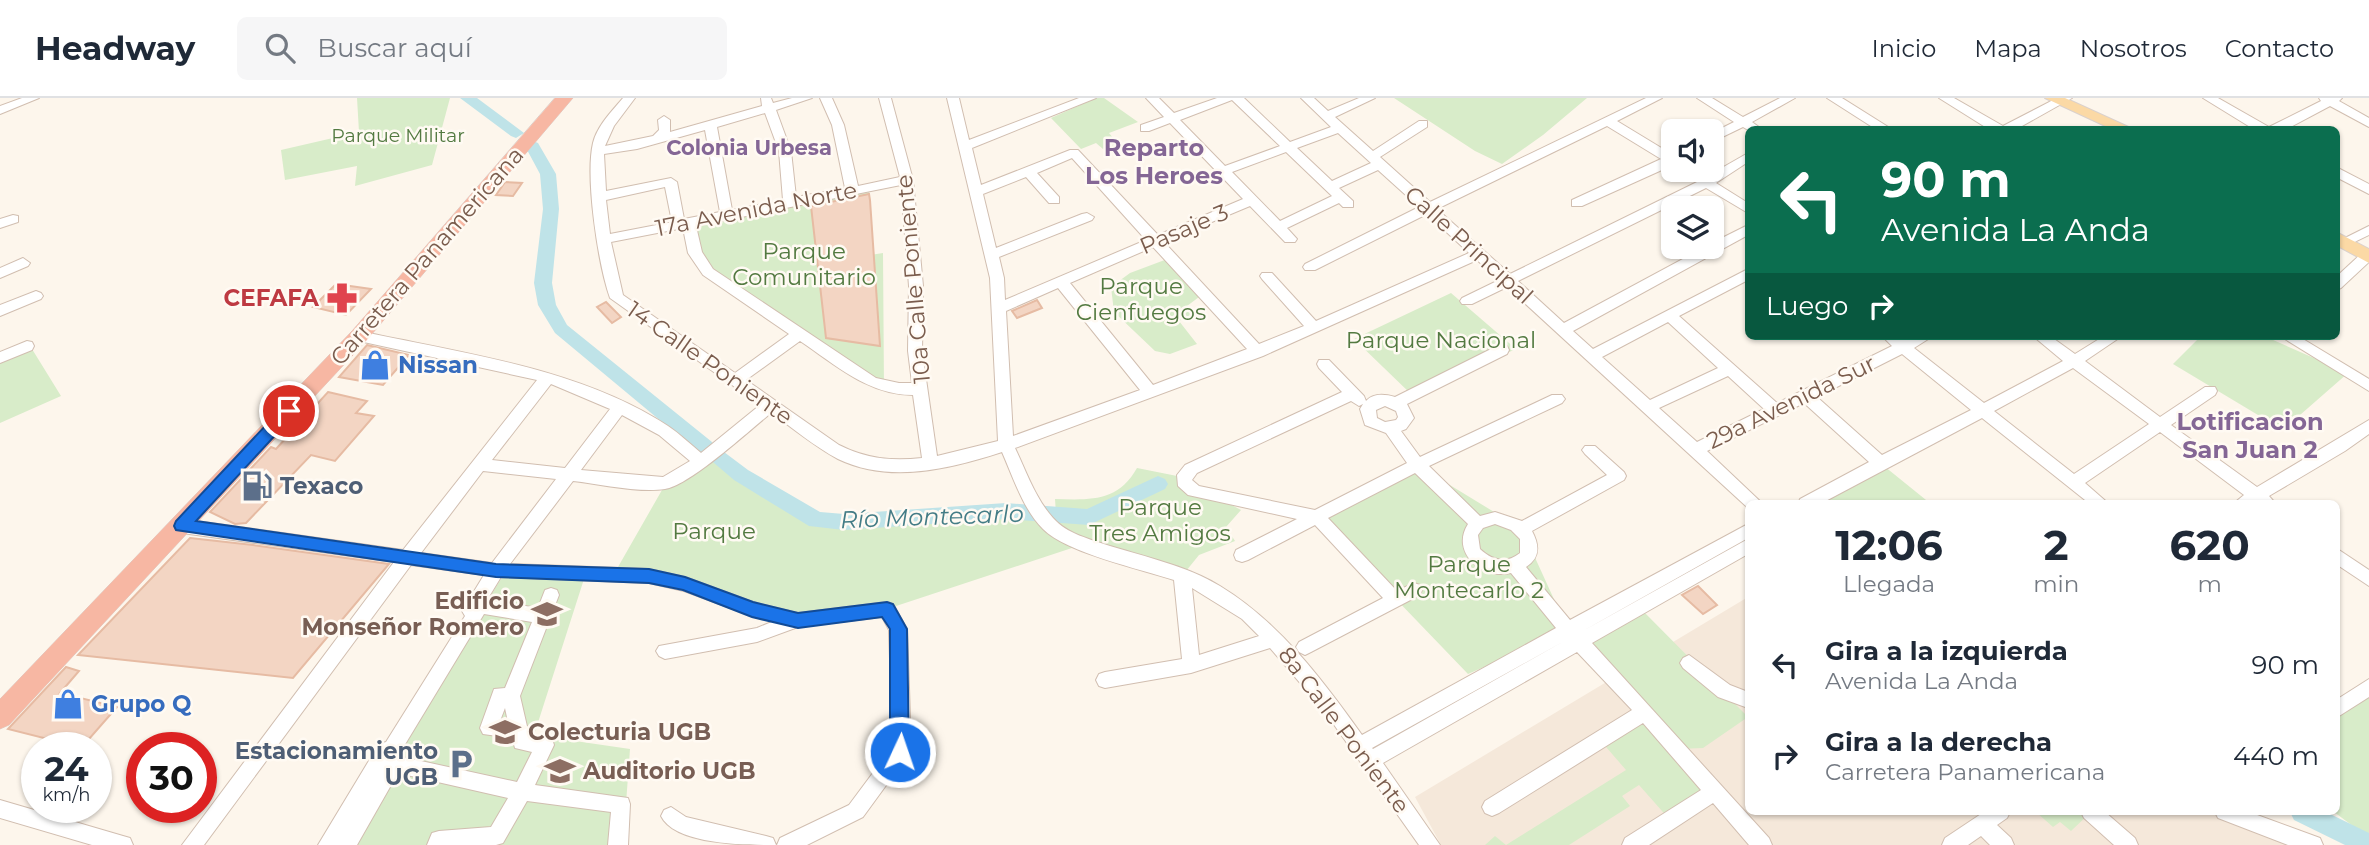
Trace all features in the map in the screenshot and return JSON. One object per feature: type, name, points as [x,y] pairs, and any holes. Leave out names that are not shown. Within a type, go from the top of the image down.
[{"type":"highway","name":"Carretera Panamericana","points":[[0,717],[359,336],[565,98]]},
{"type":"main road","points":[[2059,99],[2119,126]]},
{"type":"main road","points":[[2340,240],[2368,256]]},
{"type":"street","name":"14 Calle Poniente","points":[[629,98],[607,127],[597,151],[599,197],[610,280],[617,298],[846,456],[879,466],[930,462]]},
{"type":"street","points":[[597,151],[658,139],[767,103],[806,98]]},
{"type":"street","points":[[826,98],[838,125],[852,190]]},
{"type":"street","name":"10a Calle Poniente","points":[[886,98],[907,180],[916,286],[915,351],[930,462]]},
{"type":"street","points":[[965,146],[1090,98]]},
{"type":"street","points":[[1152,98],[1290,239]]},
{"type":"street","points":[[1145,128],[1228,98]]},
{"type":"street","points":[[1237,98],[1344,201],[1278,227]]},
{"type":"street","name":"Calle Principal","points":[[1307,98],[1751,500]]},
{"type":"street","points":[[1326,116],[1369,98]]},
{"type":"street","points":[[1310,267],[1427,207],[1656,98]]},
{"type":"street","points":[[1703,98],[1751,126]]},
{"type":"street","points":[[1724,131],[1789,98]]},
{"type":"street","points":[[1833,98],[1880,126]]},
{"type":"street","points":[[1945,98],[1996,126]]},
{"type":"street","points":[[2209,98],[2258,126]]},
{"type":"street","points":[[2010,126],[2059,99]]},
{"type":"street","points":[[2281,126],[2331,99],[2369,123]]},
{"type":"street","points":[[0,110],[34,100]]},
{"type":"street","name":"8a Calle Poniente","points":[[957,100],[965,146],[992,255],[1000,309],[1006,445],[1034,504],[1048,524],[1069,539],[1182,576],[1233,601],[1274,639],[1366,753],[1429,845]]},
{"type":"street","points":[[767,103],[785,152],[790,202]]},
{"type":"street","points":[[658,139],[665,130],[664,120]]},
{"type":"street","points":[[1607,121],[1661,153]]},
{"type":"street","points":[[710,124],[727,216]]},
{"type":"street","points":[[1331,187],[1376,161],[1423,124]]},
{"type":"street","points":[[1223,171],[1340,128]]},
{"type":"street","points":[[976,192],[1074,153],[1258,352]]},
{"type":"street","points":[[1467,301],[1706,183],[1745,159]]},
{"type":"street","points":[[1577,203],[1661,165]]},
{"type":"street","points":[[1029,172],[1054,200]]},
{"type":"street","points":[[2340,173],[2369,190]]},
{"type":"street","name":"17a Avenida Norte","points":[[606,239],[907,180]]},
{"type":"street","points":[[599,197],[671,182],[695,253],[708,272],[871,382],[899,389],[922,389]]},
{"type":"street","points":[[1706,183],[1745,207]]},
{"type":"street","name":"Pasaje 3","points":[[1000,309],[1251,200]]},
{"type":"street","points":[[992,255],[1087,218]]},
{"type":"street","points":[[2340,240],[2369,230]]},
{"type":"street","points":[[1563,330],[1745,231]]},
{"type":"street","points":[[930,462],[1006,445],[1258,352],[1479,254]]},
{"type":"street","points":[[2340,281],[2368,256]]},
{"type":"street","points":[[0,273],[23,263]]},
{"type":"street","points":[[1267,276],[1314,328]]},
{"type":"street","points":[[1592,356],[1745,276]]},
{"type":"street","points":[[1061,282],[1150,392]]},
{"type":"street","points":[[0,311],[36,296]]},
{"type":"street","points":[[1669,315],[1774,409]]},
{"type":"street","points":[[736,380],[799,334]]},
{"type":"street","points":[[359,336],[548,377],[620,407],[664,431],[701,462]]},
{"type":"street","points":[[1894,340],[2096,500]]},
{"type":"street","name":"29a Avenida Sur","points":[[1695,450],[1918,340]]},
{"type":"street","points":[[2046,340],[2262,500],[2369,426]]},
{"type":"street","points":[[1813,500],[1879,462],[1985,411],[2108,340]]},
{"type":"street","points":[[2294,340],[2369,386]]},
{"type":"street","points":[[0,358],[27,346]]},
{"type":"street","points":[[1396,403],[1502,351]]},
{"type":"street","points":[[1324,364],[1368,409]]},
{"type":"street","points":[[1648,407],[1729,369]]},
{"type":"street","points":[[192,845],[407,558],[548,377]]},
{"type":"street","points":[[2074,482],[2210,391]]},
{"type":"street","points":[[1351,394],[1191,469],[1185,475],[1184,482],[1194,491],[1317,517],[1395,600]]},
{"type":"street","points":[[1804,394],[1879,462]]},
{"type":"street","points":[[1242,555],[1557,399]]},
{"type":"street","points":[[1385,400],[1396,403],[1404,409],[1406,418],[1401,425],[1391,428],[1376,425],[1368,415],[1368,409],[1374,402],[1385,400]]},
{"type":"street","points":[[480,465],[666,482],[701,462],[771,405]]},
{"type":"street","points":[[328,845],[496,570],[620,407]]},
{"type":"street","points":[[1391,428],[1417,466],[1477,523]]},
{"type":"street","points":[[1522,529],[1618,476],[1590,450]]},
{"type":"street","points":[[1495,518],[1522,529],[1530,543],[1530,550],[1528,557],[1516,566],[1496,567],[1479,559],[1469,544],[1469,536],[1477,523],[1495,518]]},
{"type":"street","points":[[182,526],[496,570],[649,576],[685,584],[752,609],[798,620]]},
{"type":"street","points":[[1366,753],[1667,583],[1745,532]]},
{"type":"street","points":[[1667,583],[1745,547]]},
{"type":"street","points":[[2340,558],[2369,579]]},
{"type":"street","points":[[1516,566],[1574,636],[1762,845]]},
{"type":"street","points":[[1182,576],[1191,665]]},
{"type":"street","points":[[1305,646],[1414,590]]},
{"type":"street","points":[[437,845],[439,840],[496,836],[545,745],[522,742],[511,696],[551,595]]},
{"type":"street","points":[[543,616],[480,606],[384,761],[522,792],[621,804],[618,845]]},
{"type":"street","points":[[665,651],[757,635],[798,620],[887,609],[898,629],[900,752],[856,811],[787,845]]},
{"type":"street","points":[[1105,680],[1191,665],[1274,639]]},
{"type":"street","points":[[1689,663],[1724,691],[1745,699]]},
{"type":"street","points":[[2341,700],[2369,687]]},
{"type":"street","points":[[511,696],[500,695],[489,728],[520,731]]},
{"type":"street","points":[[1492,807],[1645,712]]},
{"type":"street","points":[[346,845],[394,764]]},
{"type":"street","points":[[1632,845],[1714,792]]},
{"type":"street","points":[[0,809],[123,845]]},
{"type":"street","points":[[1952,845],[1996,815]]},
{"type":"street","points":[[2094,815],[2128,845]]},
{"type":"street","points":[[2233,815],[2313,845]]},
{"type":"street","points":[[671,816],[681,825],[766,845]]},
{"type":"street","points":[[1982,824],[2004,845]]},
{"type":"shaded area","points":[[1745,599],[1745,815],[2233,815],[2313,845],[1441,845],[1415,797]]},
{"type":"green space","name":"Parque Militar","points":[[357,98],[450,98],[432,165],[355,186],[357,166],[285,180],[281,150],[359,132]]},
{"type":"green space","points":[[1096,98],[1104,98],[1138,122],[1109,133],[1118,144],[1103,149],[1096,143],[1081,149],[1051,118]]},
{"type":"green space","points":[[1394,98],[1587,98],[1543,135],[1502,164],[1475,151]]},
{"type":"green space","name":"Parque Comunitario","points":[[869,192],[864,256],[883,253],[884,387],[708,272],[689,224]]},
{"type":"green space","name":"Parque Cienfuegos","points":[[1170,258],[1203,294],[1187,306],[1194,314],[1179,321],[1197,344],[1170,354],[1155,351],[1114,312],[1111,287],[1130,273]]},
{"type":"green space","name":"Parque Nacional","points":[[1451,293],[1516,349],[1412,395],[1354,339]]},
{"type":"green space","points":[[2197,340],[2273,340],[2348,373],[2283,430],[2173,364]]},
{"type":"green space","points":[[32,349],[61,396],[0,423],[0,363]]},
{"type":"green space","name":"Parque","points":[[717,457],[816,520],[1006,511],[1057,528],[1055,499],[1102,497],[1121,487],[1137,468],[1177,476],[1241,510],[1226,527],[1235,541],[1199,555],[1182,576],[1084,544],[887,609],[784,617],[719,596],[614,574],[666,483]]},
{"type":"green space","points":[[1879,462],[1926,500],[1822,500]]},
{"type":"green space","name":"Parque Montecarlo 2","points":[[1417,465],[1522,529],[1568,630],[1468,674],[1317,517]]},
{"type":"green space","points":[[506,571],[584,579],[534,735],[630,749],[623,845],[334,845]]},
{"type":"green space","points":[[1645,613],[1745,714],[1745,719],[1703,748],[1678,749],[1714,792],[1670,820],[1639,785],[1622,796],[1630,806],[1569,845],[1506,845],[1626,770],[1600,740],[1650,720],[1579,641]]},
{"type":"green space","points":[[2369,692],[2369,838],[2338,815],[2340,711]]},
{"type":"green space","points":[[2039,815],[2088,815],[2071,831],[2060,822],[2053,827]]},
{"type":"green space","points":[[1495,836],[1506,845],[1485,845]]},
{"type":"building","points":[[505,182],[522,183],[513,196],[496,195]]},
{"type":"building","points":[[869,194],[880,346],[826,338],[811,206]]},
{"type":"building","name":"CEFAFA","points":[[336,284],[371,289],[346,315],[313,307]]},
{"type":"building","points":[[1037,300],[1042,308],[1017,318],[1012,311]]},
{"type":"building","points":[[606,302],[621,317],[612,323],[597,307]]},
{"type":"building","name":"Nissan","points":[[367,345],[409,355],[383,385],[339,377]]},
{"type":"building","points":[[328,392],[367,401],[356,413],[374,416],[335,461],[311,455],[246,523],[235,524],[210,512],[271,447],[276,449]]},
{"type":"building","points":[[190,538],[389,564],[293,678],[78,655]]},
{"type":"building","points":[[1698,586],[1717,605],[1703,614],[1682,595]]},
{"type":"building","name":"Grupo Q","points":[[66,667],[79,671],[60,693],[117,707],[95,732],[21,732],[8,729]]},
{"type":"waterway","name":"Río Montecarlo","points":[[467,98],[516,133]]},
{"type":"waterway","name":"Río Montecarlo","points":[[533,146],[548,174],[551,209],[543,283],[547,305],[561,329],[705,447]]},
{"type":"waterway","name":"Río Montecarlo","points":[[717,457],[741,475],[816,520],[844,522],[1006,511],[1089,517],[1158,484]]},
{"type":"waterway","name":"Río Montecarlo","points":[[2308,815],[2369,845]]},
{"type":"place","name":"CEFAFA","points":[[342,298]]},
{"type":"place","name":"Nissan","points":[[375,365]]},
{"type":"place","name":"Texaco","points":[[257,486]]},
{"type":"place","name":"Edificio Monseñor Romero","points":[[547,614]]},
{"type":"place","name":"Grupo Q","points":[[68,704]]},
{"type":"place","name":"Colecturia UGB","points":[[505,732]]},
{"type":"place","name":"Estacionamiento UGB","points":[[461,764]]},
{"type":"place","name":"Auditorio UGB","points":[[560,771]]},
{"type":"district","name":"Colonia Urbesa","points":[[749,148]]},
{"type":"district","name":"Reparto Los Heroes","points":[[1154,162]]},
{"type":"district","name":"Lotificacion San Juan 2","points":[[2250,436]]},
{"type":"route","points":[[289,411],[182,526],[496,570],[649,576],[685,584],[752,609],[798,620],[887,609],[898,629],[900,752]]},
{"type":"park label","name":"Parque Tres Amigos","points":[[1160,520]]}]
